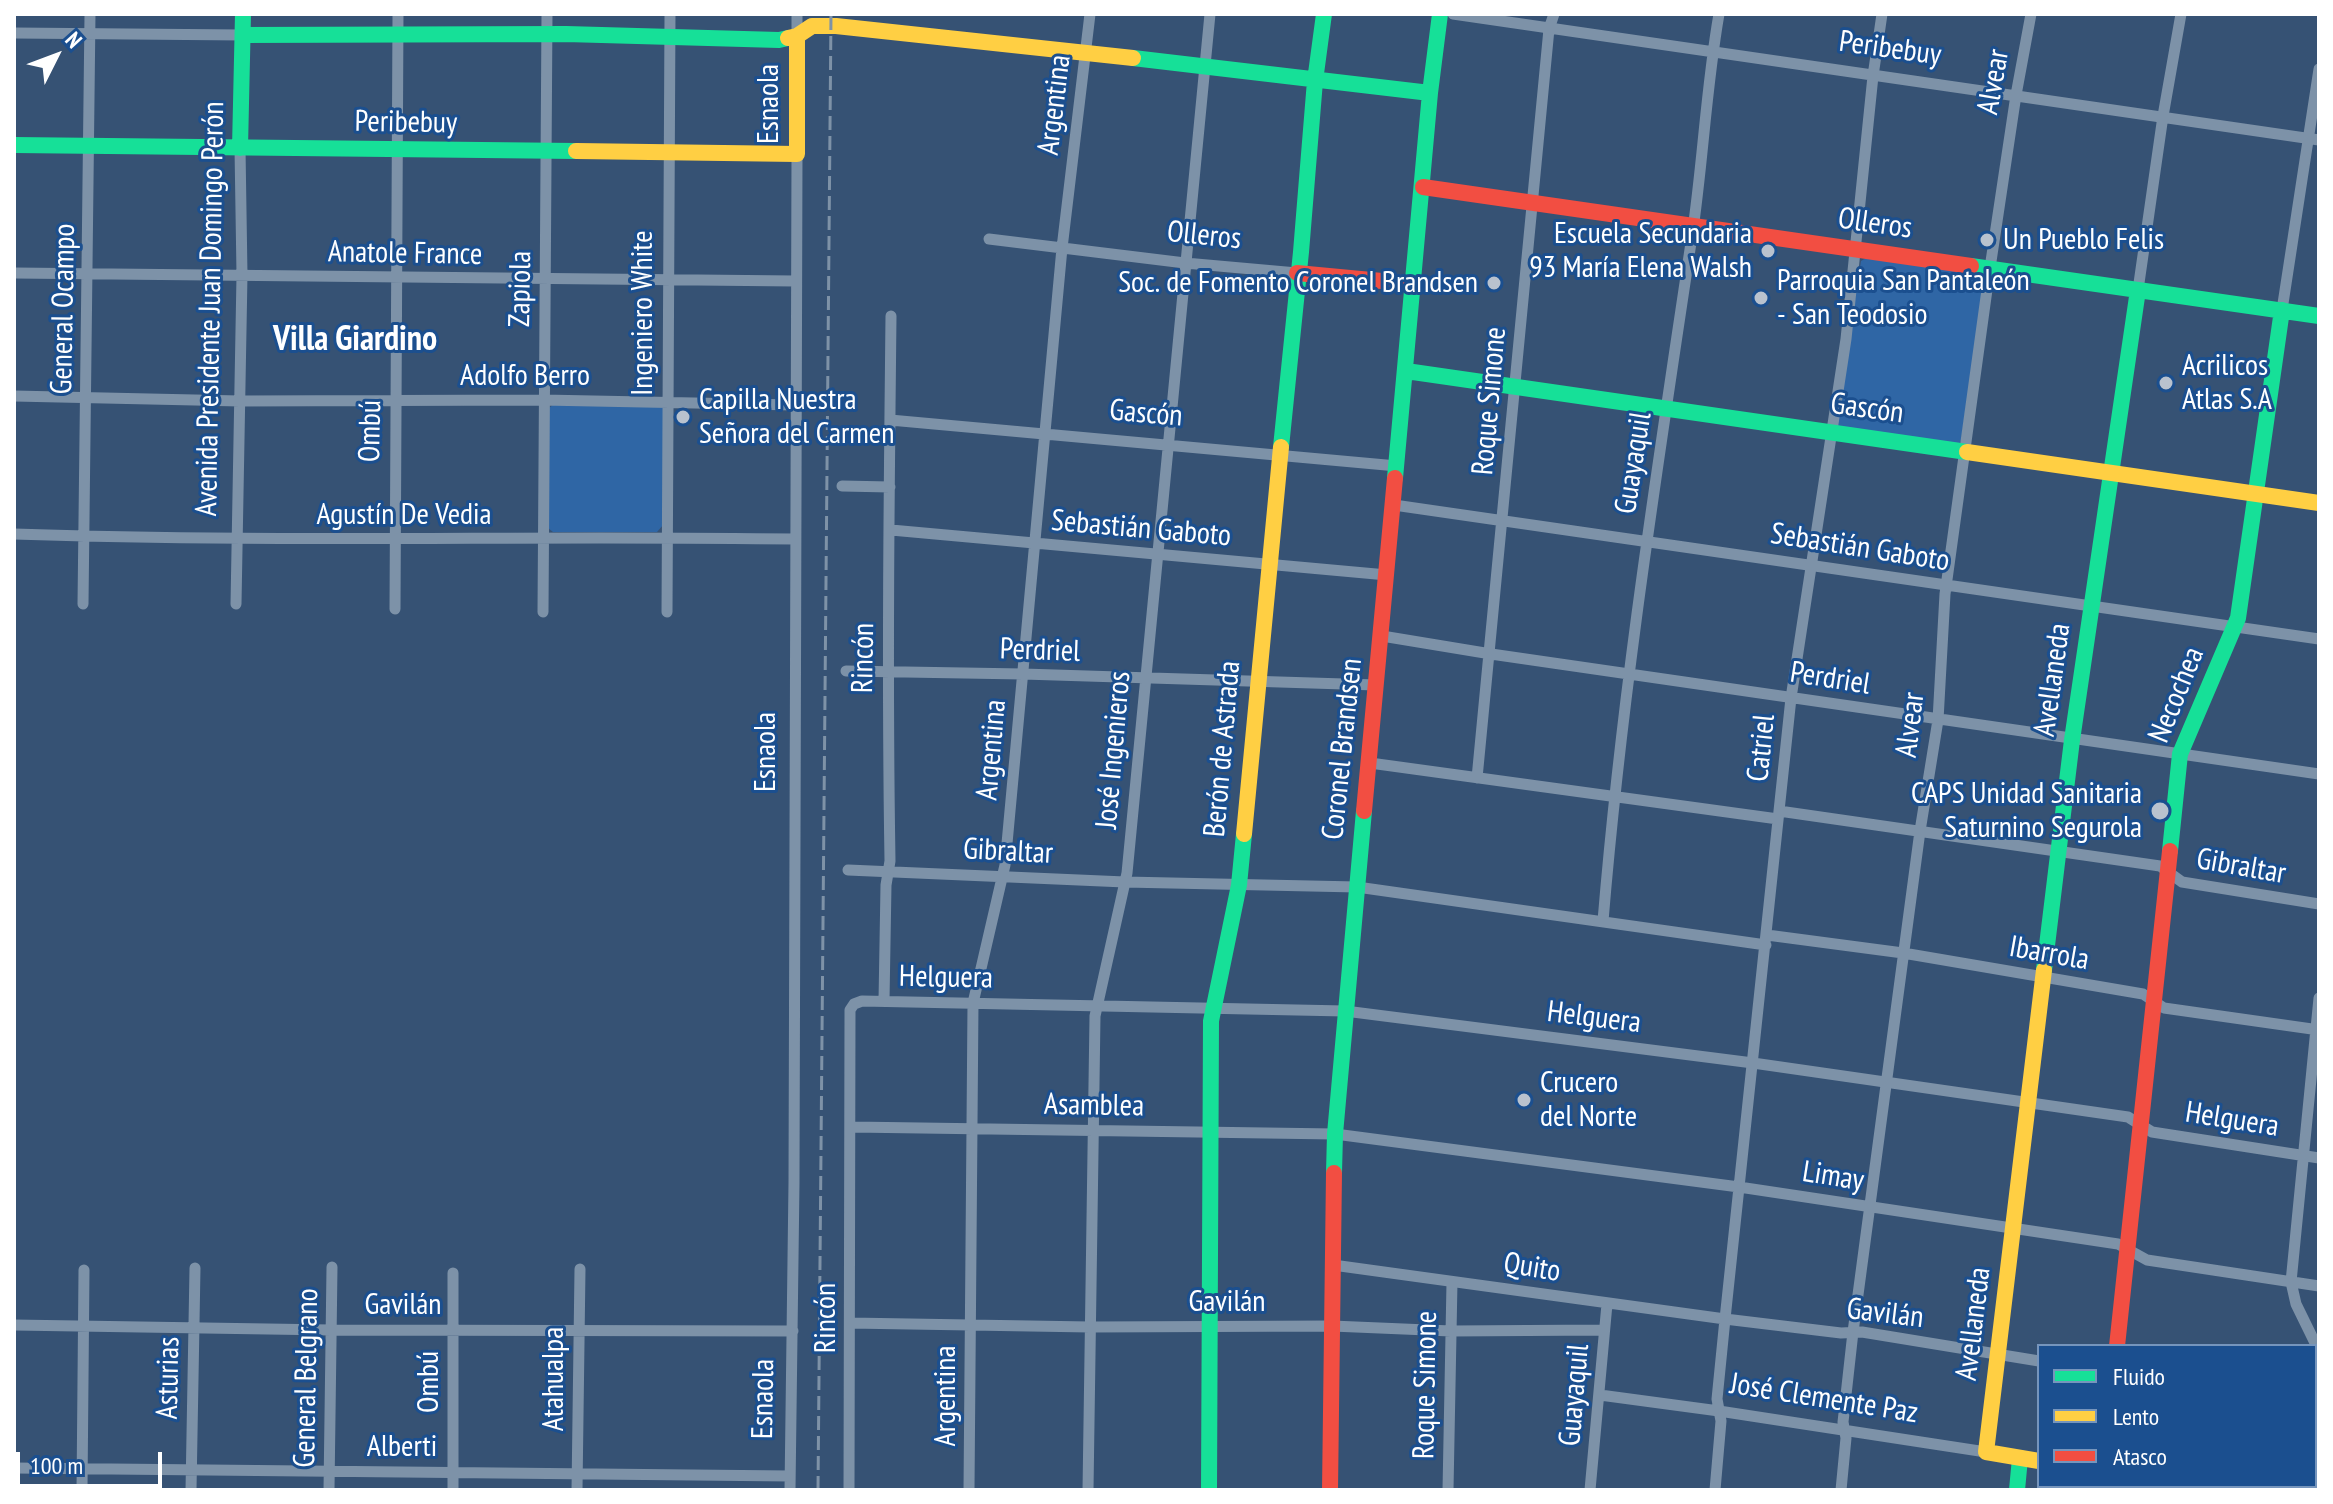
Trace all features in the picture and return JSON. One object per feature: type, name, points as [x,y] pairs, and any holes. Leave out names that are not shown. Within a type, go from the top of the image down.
[{"type":"street","name":"General Ocampo","points":[[83,604],[90,14]]},
{"type":"street","name":"Avenida Presidente Juan Domingo Perón","points":[[236,604],[243,14]]},
{"type":"street","name":"Ombú","points":[[395,609],[398,14]]},
{"type":"street","name":"Zapiola","points":[[543,612],[547,14]]},
{"type":"street","name":"Ingeniero White","points":[[667,612],[670,14]]},
{"type":"street","name":"Esnaola","points":[[790,1490],[797,14]]},
{"type":"street","name":"Argentina","points":[[969,1490],[973,1003],[1003,876],[1062,248],[1090,14]]},
{"type":"street","name":"José Ingenieros","points":[[1088,1490],[1091,1130],[1096,1005],[1125,882],[1210,14]]},
{"type":"street","name":"Berón de Astrada","points":[[1209,1490],[1213,1010],[1239,885],[1315,81],[1324,14]]},
{"type":"street","name":"Coronel Brandsen","points":[[1330,1490],[1335,1134],[1430,93],[1440,14]]},
{"type":"street","name":"Peribebuy","points":[[1453,14],[2313,139]]},
{"type":"street","name":"Roque Simone","points":[[1477,778],[1549,29],[1554,14]]},
{"type":"street","name":"Guayaquil","points":[[1603,921],[1628,673],[1694,226],[1719,14]]},
{"type":"street","name":"Catriel","points":[[1715,1490],[1721,1421],[1717,1399],[1791,698],[1832,432],[1882,14]]},
{"type":"street","name":"Alvear","points":[[1841,1490],[1843,1422],[1853,1332],[1903,953],[1938,720],[1947,586],[1990,268],[2031,14]]},
{"type":"street","name":"Avellaneda","points":[[1986,1452],[2072,740],[2163,116],[2181,14]]},
{"type":"street","points":[[14,33],[547,34],[779,40],[797,36],[812,26],[836,26],[1430,93]]},
{"type":"street","name":"Necochea","points":[[2117,1344],[2180,754],[2236,627],[2282,310],[2313,139],[2319,69]]},
{"type":"street","name":"Peribebuy","points":[[14,145],[797,154]]},
{"type":"street","name":"Olleros","points":[[1423,187],[2319,316]]},
{"type":"street","name":"Olleros","points":[[989,239],[1185,263],[1414,284]]},
{"type":"street","name":"Anatole France","points":[[14,273],[795,281]]},
{"type":"street","name":"Rincón","points":[[884,1001],[888,872],[891,316]]},
{"type":"street","name":"Gascón","points":[[1406,371],[2319,503]]},
{"type":"street","name":"Adolfo Berro","points":[[14,396],[795,405]]},
{"type":"street","name":"Gascón","points":[[890,420],[1397,466]]},
{"type":"street","points":[[842,486],[890,487]]},
{"type":"street","name":"Sebastián Gaboto","points":[[1394,505],[2319,639]]},
{"type":"street","name":"Sebastián Gaboto","points":[[891,530],[1387,575]]},
{"type":"street","name":"Agustín De Vedia","points":[[14,534],[237,539],[795,539]]},
{"type":"street","name":"Perdriel","points":[[1382,636],[2319,774]]},
{"type":"street","name":"Perdriel","points":[[846,671],[1376,685]]},
{"type":"street","name":"Gibraltar","points":[[1370,763],[1613,798],[1920,831],[2160,866],[2182,882],[2319,904]]},
{"type":"street","name":"Gibraltar","points":[[848,870],[1125,882],[1357,887]]},
{"type":"street","name":"Ibarrola","points":[[1357,887],[1603,921],[1903,953],[2143,994],[2164,1008],[2317,1029]]},
{"type":"street","points":[[2316,1344],[2296,1304],[2291,1282],[2319,998]]},
{"type":"street","name":"Helguera","points":[[854,1004],[884,1001],[1345,1011],[1753,1063],[2129,1117],[2152,1132],[2319,1158]]},
{"type":"street","name":"Rincón","points":[[849,1490],[850,1010],[854,1004]]},
{"type":"street","name":"Asamblea","points":[[852,1127],[1335,1134]]},
{"type":"street","name":"Limay","points":[[1335,1134],[1739,1187],[2118,1244],[2147,1260],[2319,1286]]},
{"type":"street","name":"Quito","points":[[1333,1265],[1725,1319]]},
{"type":"street","name":"General Belgrano","points":[[329,1490],[332,1267]]},
{"type":"street","name":"Asturias","points":[[191,1490],[195,1268]]},
{"type":"street","name":"Atahualpa","points":[[577,1490],[580,1269]]},
{"type":"street","points":[[82,1490],[84,1270]]},
{"type":"street","name":"Ombú","points":[[453,1273],[453,1490]]},
{"type":"street","name":"Roque Simone","points":[[1448,1490],[1452,1282]]},
{"type":"street","name":"Guayaquil","points":[[1590,1490],[1607,1304]]},
{"type":"street","name":"Gavilán","points":[[1725,1319],[1853,1332],[2037,1361]]},
{"type":"street","name":"Gavilán","points":[[850,1323],[1090,1327],[1332,1326],[1451,1331],[1604,1330]]},
{"type":"street","name":"Gavilán","points":[[14,1325],[331,1330],[793,1331]]},
{"type":"street","name":"José Clemente Paz","points":[[1600,1395],[2037,1461]]},
{"type":"street","points":[[2017,1490],[2020,1458]]},
{"type":"street","name":"Alberti","points":[[14,1468],[790,1476]]},
{"type":"shaded area","points":[[1866,258],[1983,275],[1985,279],[1958,445],[1839,428],[1836,423],[1861,261]]},
{"type":"shaded area","points":[[554,404],[664,407],[663,525],[657,532],[553,532],[548,528],[549,408]]},
{"type":"railway","points":[[818,1490],[831,14]]},
{"type":"traffic: fast","points":[[240,148],[243,14]]},
{"type":"traffic: fast","points":[[1281,447],[1324,14]]},
{"type":"traffic: fast","points":[[1395,478],[1440,14]]},
{"type":"traffic: fast","points":[[243,35],[566,34],[788,38]]},
{"type":"traffic: fast","points":[[1133,58],[1430,93]]},
{"type":"traffic: fast","points":[[14,145],[576,151]]},
{"type":"traffic: fast","points":[[1971,266],[2319,316]]},
{"type":"traffic: fast","points":[[2044,970],[2072,740],[2138,290]]},
{"type":"traffic: fast","points":[[2170,851],[2180,754],[2238,618],[2282,310]]},
{"type":"traffic: fast","points":[[1406,371],[1967,452]]},
{"type":"traffic: fast","points":[[1334,1173],[1364,811]]},
{"type":"traffic: fast","points":[[1209,1490],[1211,1021],[1239,885],[1244,834]]},
{"type":"traffic: fast","points":[[2017,1490],[2020,1458]]},
{"type":"traffic: slow","points":[[788,38],[812,26],[836,26],[1133,58]]},
{"type":"traffic: slow","points":[[576,151],[797,154],[797,36]]},
{"type":"traffic: slow","points":[[1244,834],[1281,447]]},
{"type":"traffic: slow","points":[[1967,452],[2319,503]]},
{"type":"traffic: slow","points":[[2037,1461],[1986,1452],[2044,970]]},
{"type":"traffic: jam","points":[[1423,187],[1971,266]]},
{"type":"traffic: jam","points":[[1297,273],[1414,284]]},
{"type":"traffic: jam","points":[[1364,811],[1395,478]]},
{"type":"traffic: jam","points":[[2117,1344],[2170,851]]},
{"type":"traffic: jam","points":[[1330,1490],[1334,1173]]},
{"type":"place","name":"Un Pueblo Felis","points":[[1987,240]]},
{"type":"place","name":"Escuela Secundaria 93 María Elena Walsh","points":[[1768,251]]},
{"type":"place","name":"Soc. de Fomento Coronel Brandsen","points":[[1494,283]]},
{"type":"place","name":"Parroquia San Pantaleón - San Teodosio","points":[[1761,298]]},
{"type":"place","name":"Acrilicos Atlas S.A","points":[[2166,383]]},
{"type":"place","name":"Capilla Nuestra Señora del Carmen","points":[[683,417]]},
{"type":"place","name":"CAPS Unidad Sanitaria Saturnino Segurola","points":[[2160,811]]},
{"type":"place","name":"Crucero del Norte","points":[[1524,1100]]},
{"type":"district","name":"Villa Giardino","points":[[355,340]]}]
